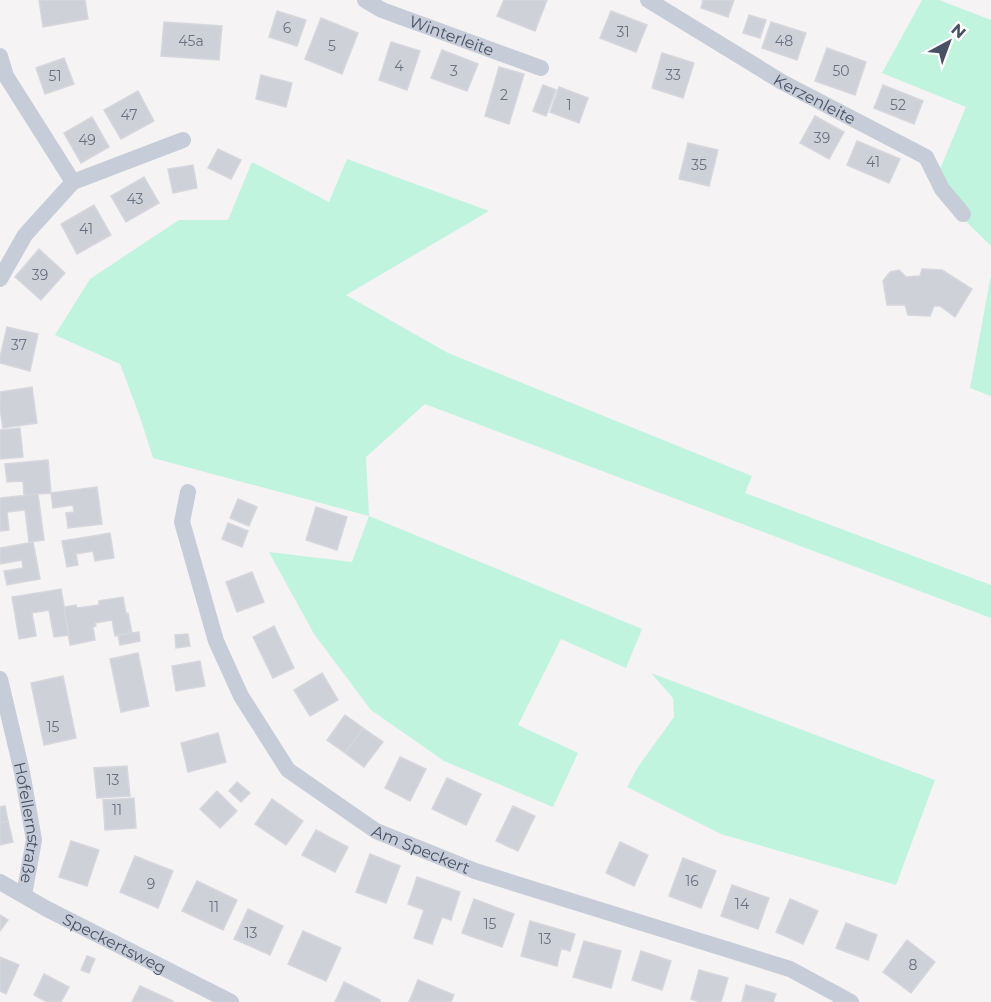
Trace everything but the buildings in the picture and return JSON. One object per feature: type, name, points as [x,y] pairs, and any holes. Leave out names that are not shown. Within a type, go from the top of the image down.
[{"type":"street","name":"Winterleite","points":[[365,0],[382,10],[541,68]]},
{"type":"street","name":"Kerzenleite","points":[[648,0],[782,82],[926,157],[942,189],[963,214]]},
{"type":"street","points":[[0,56],[6,76],[74,182]]},
{"type":"street","points":[[0,279],[25,235],[74,182],[183,140]]},
{"type":"street","name":"Am Speckert","points":[[188,492],[182,522],[216,640],[241,696],[288,770],[376,831],[475,871],[790,969],[851,1002]]},
{"type":"street","name":"Hofellernstraße","points":[[0,679],[22,772],[34,840],[24,896]]},
{"type":"street","name":"Speckertsweg","points":[[0,882],[47,909],[231,1002]]},
{"type":"green space","points":[[922,0],[939,0],[991,20],[991,246],[932,188],[966,107],[882,73]]},
{"type":"green space","points":[[347,159],[489,211],[346,295],[448,353],[752,476],[745,493],[991,585],[991,618],[425,404],[366,457],[369,516],[153,458],[120,364],[55,335],[90,279],[179,220],[228,220],[252,162],[329,202]]},
{"type":"green space","points":[[991,275],[991,396],[970,388]]},
{"type":"green space","points":[[369,516],[642,629],[626,668],[561,639],[518,725],[578,753],[553,807],[444,761],[371,710],[314,634],[269,552],[352,562]]},
{"type":"green space","points":[[651,673],[935,780],[896,885],[721,834],[627,787],[638,767],[674,717],[673,698]]}]
